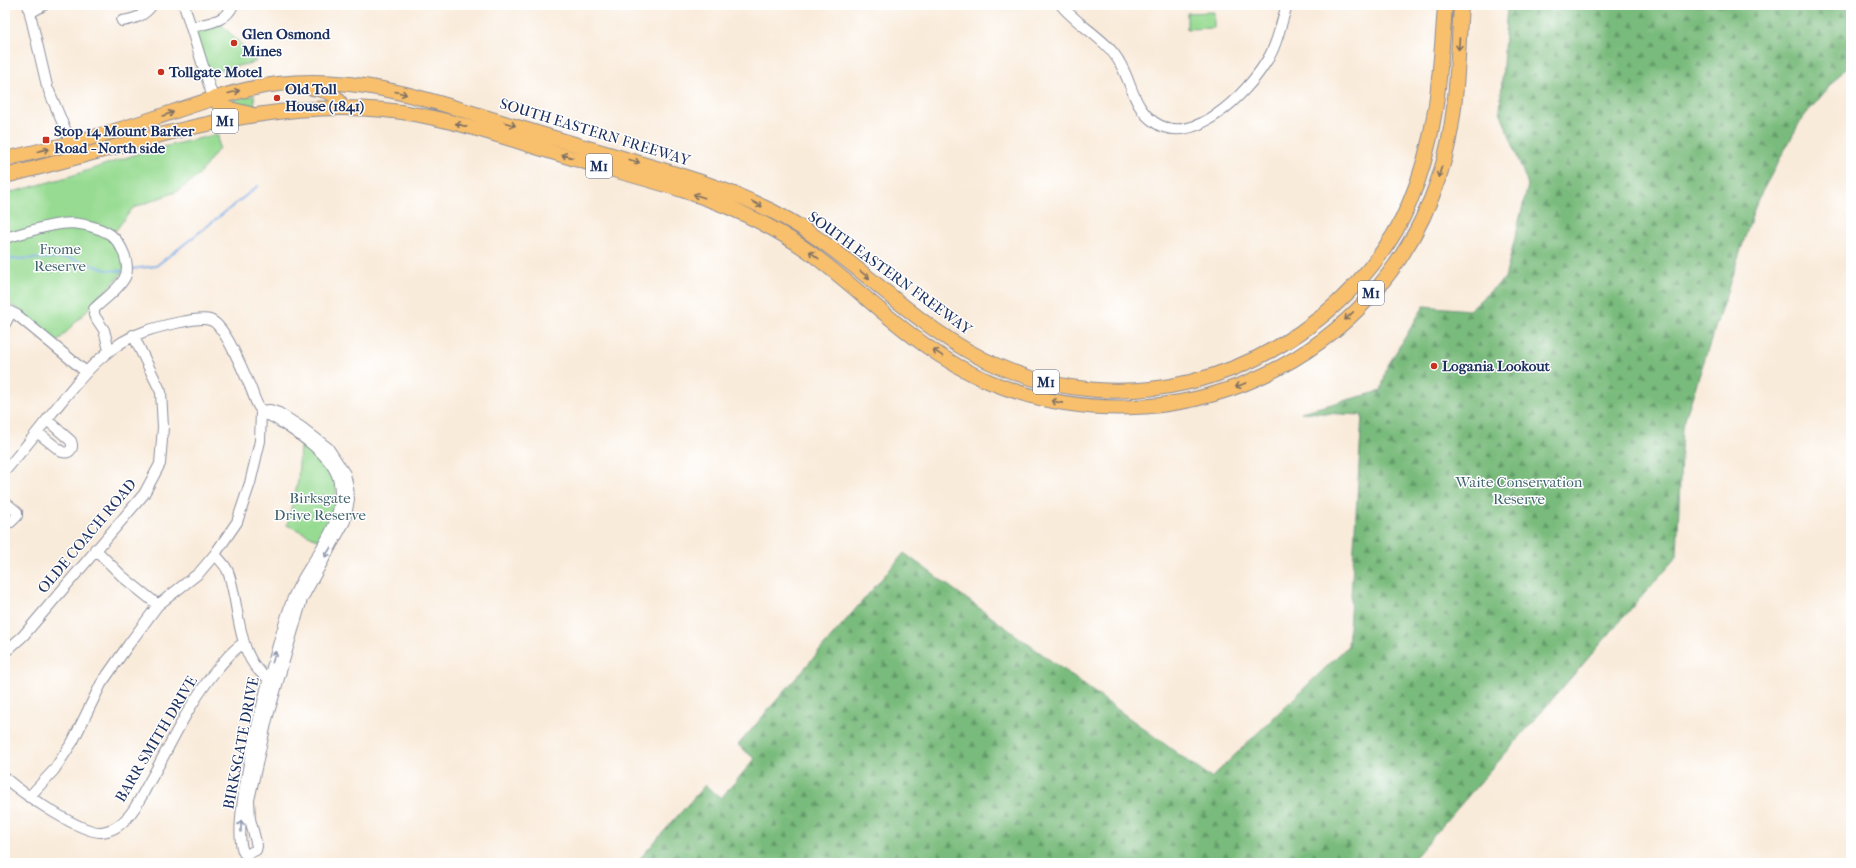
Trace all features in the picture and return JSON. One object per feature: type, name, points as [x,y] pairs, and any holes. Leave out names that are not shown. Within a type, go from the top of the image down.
[{"type":"highway","name":"SOUTH EASTERN FREEWAY","points":[[280,84],[324,82],[363,84],[429,100],[715,186],[751,200],[786,218],[818,238],[936,332],[967,352],[1000,367],[1036,380],[1073,387],[1109,391],[1145,390],[1182,384],[1219,375],[1273,351],[1316,323],[1344,298],[1369,270],[1390,240],[1408,207],[1422,172],[1432,137],[1438,100],[1445,5]]},
{"type":"highway","name":"SOUTH EASTERN FREEWAY","points":[[343,107],[417,114],[476,129],[670,187],[741,213],[775,230],[807,250],[894,322],[924,344],[955,365],[987,381],[1023,394],[1059,403],[1096,407],[1147,407],[1206,397],[1242,385],[1276,370],[1308,351],[1337,328],[1364,301],[1388,273],[1409,243],[1423,216],[1440,175],[1449,139],[1455,102],[1461,5]]},
{"type":"highway","name":"M1","points":[[5,159],[71,143],[137,124],[213,98],[255,87],[280,84]]},
{"type":"highway","points":[[280,84],[330,92],[338,99],[343,107]]},
{"type":"highway","points":[[213,98],[222,107],[256,116]]},
{"type":"highway","points":[[194,127],[207,118],[213,108],[213,98]]},
{"type":"highway","name":"M1","points":[[5,176],[194,127],[256,116],[343,107]]},
{"type":"street","points":[[44,5],[29,9],[48,88],[71,143]]},
{"type":"street","points":[[122,21],[135,19],[146,12],[152,5]]},
{"type":"street","points":[[184,5],[213,98]]},
{"type":"street","points":[[192,27],[218,21],[231,10],[233,5]]},
{"type":"street","points":[[1061,5],[1116,56],[1122,65],[1136,100],[1146,115],[1162,126],[1179,130],[1195,127],[1217,114],[1251,83],[1267,62],[1287,5]]},
{"type":"street","points":[[5,238],[58,225],[79,223],[112,236],[123,251],[126,269],[125,278],[118,287],[94,309],[94,315],[104,330],[109,350]]},
{"type":"street","points":[[5,324],[8,310],[86,372]]},
{"type":"street","points":[[5,471],[86,372],[109,350],[133,335],[153,328],[194,320],[211,320],[218,324],[261,411],[260,441],[250,483],[237,522],[215,554],[199,573],[158,605],[101,684],[73,741],[54,770],[29,797]]},
{"type":"street","name":"OLDE COACH ROAD","points":[[5,652],[23,636],[95,549],[144,494],[160,464],[164,427],[161,392],[133,335]]},
{"type":"street","name":"BIRKSGATE DRIVE","points":[[270,410],[279,413],[328,448],[345,474],[348,487],[345,521],[302,599],[266,719],[249,800],[250,819],[257,846],[256,850],[248,854],[244,853],[242,849],[240,821],[252,747],[273,657],[294,597],[330,534],[337,518],[340,503],[338,479],[333,468],[324,456],[310,442],[285,424],[261,411],[270,410]]},
{"type":"street","points":[[37,432],[62,452],[67,453],[71,450],[73,446],[71,441],[47,420]]},
{"type":"street","points":[[5,502],[17,512],[17,516],[11,522],[5,519]]},
{"type":"street","points":[[95,549],[123,577],[158,605]]},
{"type":"street","points":[[215,554],[228,570],[244,643],[258,670],[268,679],[278,682]]},
{"type":"street","name":"BARR SMITH DRIVE","points":[[5,778],[29,797],[49,810],[87,829],[101,832],[111,830],[119,826],[138,802],[198,692],[231,653],[244,643]]},
{"type":"green space","name":"Waite Conservation Reserve","points":[[1507,5],[1851,5],[1851,61],[1801,120],[1757,201],[1682,428],[1677,556],[1410,863],[636,863],[705,785],[721,798],[755,759],[738,745],[904,553],[1211,778],[1348,646],[1362,415],[1301,412],[1381,391],[1387,367],[1424,306],[1469,310],[1505,278],[1528,185],[1500,111]]},
{"type":"green space","points":[[1214,12],[1214,28],[1187,29],[1187,13]]},
{"type":"green space","points":[[218,21],[247,50],[256,62],[206,73],[192,27]]},
{"type":"green space","points":[[254,95],[255,108],[241,110],[221,103]]},
{"type":"green space","name":"Frome Reserve","points":[[218,134],[219,148],[198,176],[178,191],[133,208],[112,235],[123,251],[124,271],[56,343],[18,309],[5,302],[5,194],[68,177],[146,151]]},
{"type":"green space","name":"Birksgate Drive Reserve","points":[[301,427],[338,462],[332,546],[287,525],[298,481]]},
{"type":"waterway","points":[[131,269],[156,266],[258,186]]},
{"type":"waterway","points":[[5,259],[69,258],[107,270],[122,271]]},
{"type":"place","name":"Glen Osmond Mines","points":[[234,43]]},
{"type":"place","name":"Tollgate Motel","points":[[161,72]]},
{"type":"place","name":"Old Toll House (1841)","points":[[277,98]]},
{"type":"place","name":"Stop 14 Mount Barker Road - North side","points":[[46,140]]},
{"type":"place","name":"Logania Lookout","points":[[1434,366]]}]
